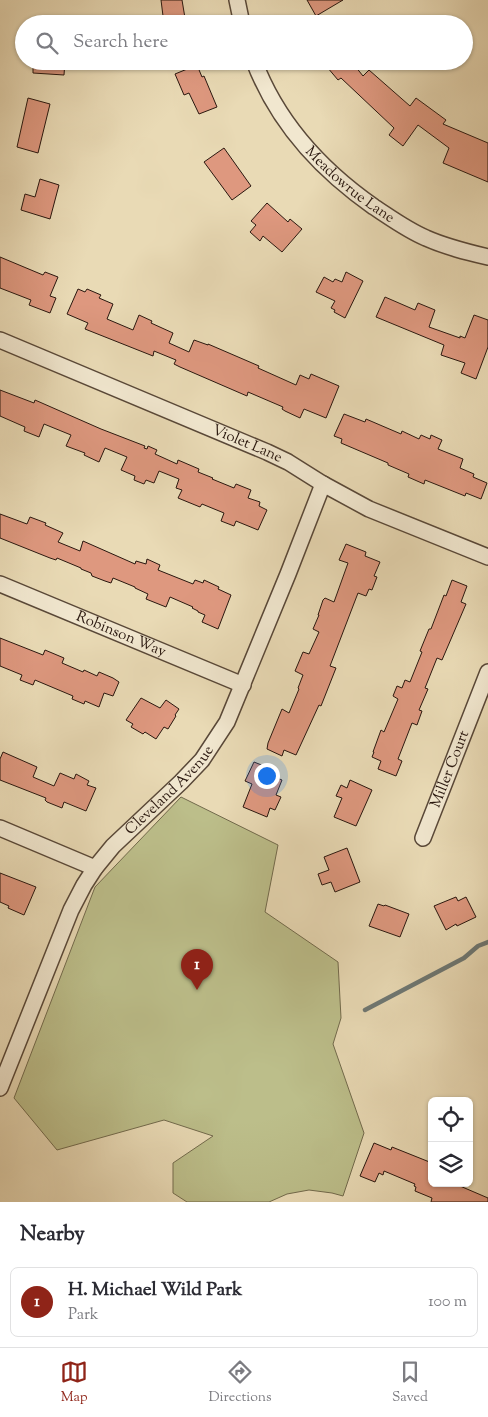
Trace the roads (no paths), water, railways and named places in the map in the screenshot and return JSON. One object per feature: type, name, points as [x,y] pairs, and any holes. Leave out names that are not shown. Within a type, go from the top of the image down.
[{"type":"street","points":[[237,0],[240,15]]},
{"type":"street","name":"Meadowrue Lane","points":[[258,70],[265,87],[289,127],[319,162],[337,178],[399,225],[412,232],[447,246],[488,257]]},
{"type":"street","name":"Violet Lane","points":[[0,340],[267,452],[288,462],[369,509],[488,556]]},
{"type":"street","name":"Cleveland Avenue","points":[[0,1088],[3,1071],[49,968],[71,910],[84,885],[113,846],[202,760],[227,722],[323,484]]},
{"type":"street","name":"Robinson Way","points":[[0,584],[243,685]]},
{"type":"street","name":"Miller Court","points":[[423,838],[488,672]]},
{"type":"street","points":[[0,828],[95,868]]},
{"type":"waterway","points":[[365,1010],[464,958],[478,946],[488,942]]},
{"type":"place","name":"H. Michael Wild Park","points":[[197,990]]}]
